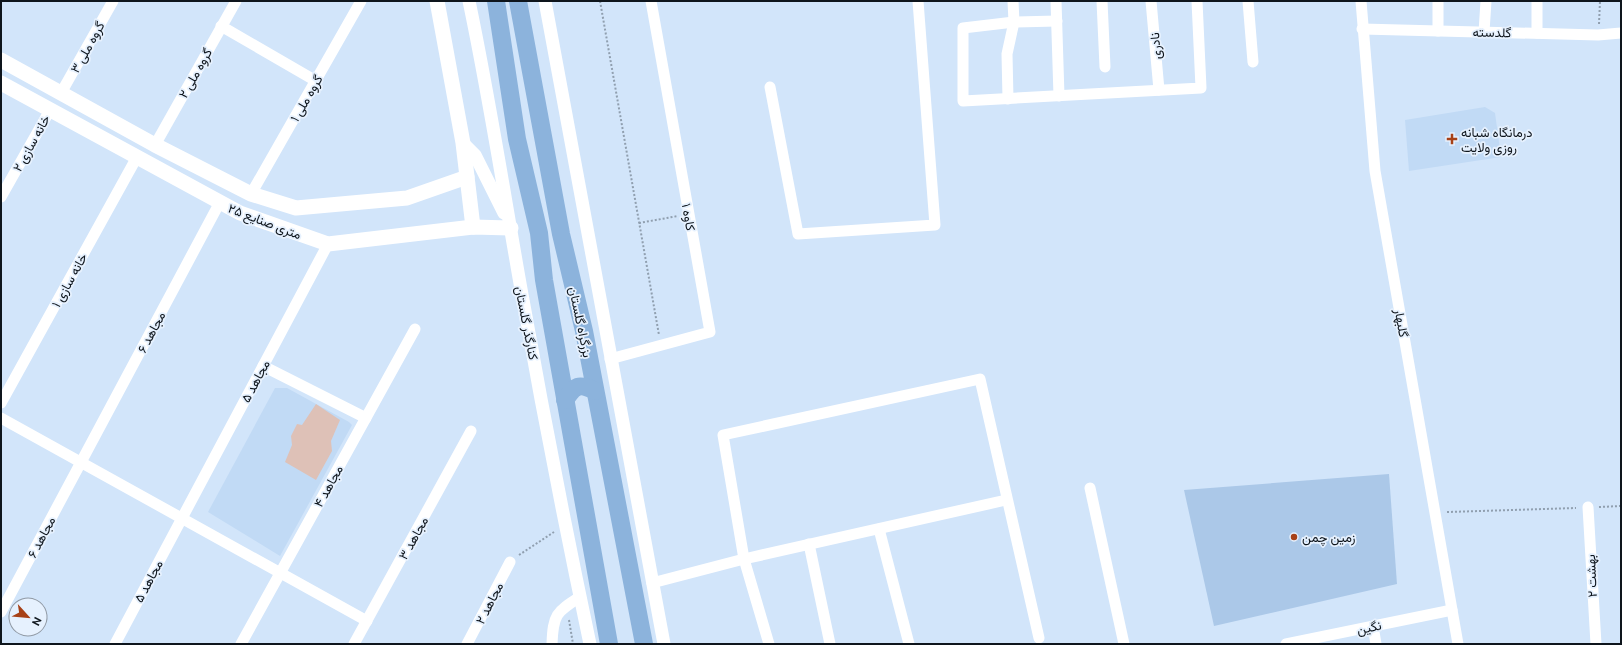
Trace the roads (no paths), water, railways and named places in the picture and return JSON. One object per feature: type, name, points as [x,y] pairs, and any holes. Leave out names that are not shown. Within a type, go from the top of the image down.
[{"type":"highway","points":[[496,1],[517,139],[539,233],[544,280],[609,644]]},
{"type":"highway","name":"بزرگراه گلستان","points":[[518,1],[561,234],[584,331],[644,644]]},
{"type":"highway","points":[[560,372],[569,376],[577,376],[590,365]]},
{"type":"highway","points":[[565,400],[572,389],[577,386],[586,386],[595,390]]},
{"type":"main road","points":[[437,1],[463,143],[472,228]]},
{"type":"main road","name":"۲۵ متری صنایع","points":[[1,60],[155,146],[251,194],[296,208],[407,198],[467,177]]},
{"type":"main road","name":"۲۵ متری صنایع","points":[[1,83],[240,213],[328,244],[472,228],[511,228]]},
{"type":"main road","points":[[50,110],[61,93]]},
{"type":"main road","points":[[240,213],[251,194]]},
{"type":"street","name":"گروه ملی ۳","points":[[61,93],[113,1]]},
{"type":"street","name":"گروه ملی ۲","points":[[155,146],[236,1]]},
{"type":"street","name":"گروه ملی ۱","points":[[251,194],[361,1]]},
{"type":"street","name":"کنارگذر گلستان","points":[[469,1],[482,60],[565,524],[590,644]]},
{"type":"street","points":[[545,1],[610,359],[664,644]]},
{"type":"street","name":"کاوه ۱","points":[[610,359],[710,332],[651,1]]},
{"type":"street","points":[[770,87],[798,234],[935,225],[918,1]]},
{"type":"street","points":[[1008,99],[1007,54],[1014,22],[1013,1]]},
{"type":"street","points":[[1056,1],[1059,96]]},
{"type":"street","points":[[1102,1],[1105,67]]},
{"type":"street","name":"نادری","points":[[1151,1],[1160,90]]},
{"type":"street","points":[[1057,21],[1014,22],[962,28],[963,102],[1201,88],[1197,1]]},
{"type":"street","points":[[1248,1],[1252,62]]},
{"type":"street","name":"گلبهار","points":[[1360,1],[1375,171],[1458,644]]},
{"type":"street","points":[[1438,1],[1438,31]]},
{"type":"street","points":[[1484,32],[1486,1]]},
{"type":"street","points":[[1537,1],[1537,33]]},
{"type":"street","points":[[222,26],[316,81]]},
{"type":"street","name":"گلدسته","points":[[1362,29],[1598,35],[1621,33]]},
{"type":"street","name":"خانه سازی ۲","points":[[1,197],[50,110]]},
{"type":"street","points":[[463,143],[475,155],[511,228]]},
{"type":"street","name":"خانه سازی ۱","points":[[1,403],[137,157]]},
{"type":"street","name":"۶ مجاهد","points":[[82,462],[220,202]]},
{"type":"street","name":"۵ مجاهد","points":[[182,518],[328,244]]},
{"type":"street","name":"مجاهد ۴","points":[[241,644],[415,329]]},
{"type":"street","points":[[263,366],[366,418]]},
{"type":"street","points":[[769,644],[744,559],[724,435],[980,379],[1006,500],[1039,638]]},
{"type":"street","points":[[1,418],[367,621]]},
{"type":"street","name":"مجاهد ۳","points":[[354,644],[471,431]]},
{"type":"street","name":"مجاهد ۶","points":[[1,612],[82,462]]},
{"type":"street","points":[[1090,488],[1124,644]]},
{"type":"street","points":[[652,583],[744,559],[1006,500]]},
{"type":"street","name":"بهشت ۲","points":[[1588,507],[1596,644]]},
{"type":"street","name":"مجاهد ۵","points":[[115,644],[182,518]]},
{"type":"street","points":[[879,529],[909,644]]},
{"type":"street","points":[[809,544],[830,644]]},
{"type":"street","name":"مجاهد ۲","points":[[467,644],[510,562]]},
{"type":"street","points":[[552,644],[553,626],[561,609],[580,597]]},
{"type":"street","name":"نگین","points":[[1286,644],[1308,642],[1373,626],[1452,610]]},
{"type":"street","points":[[1373,626],[1376,644]]},
{"type":"place","name":"درمانگاه شبانه روزی ولایت","points":[[1452,139]]},
{"type":"place","name":"زمین چمن","points":[[1294,537]]}]
